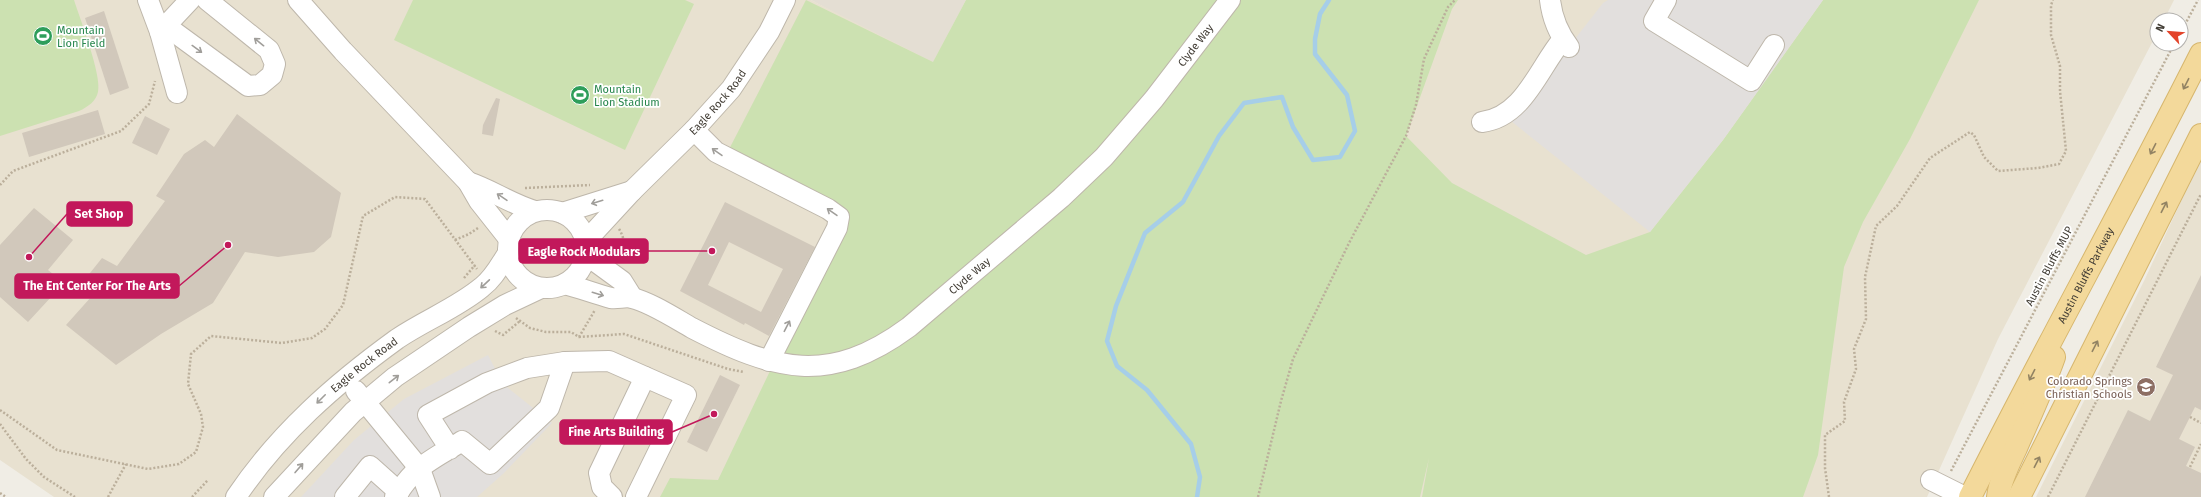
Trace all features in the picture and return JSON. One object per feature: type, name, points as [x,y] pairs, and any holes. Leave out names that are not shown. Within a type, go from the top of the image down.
[{"type":"main road","name":"Austin Bluffs Parkway","points":[[1970,497],[2201,54]]},
{"type":"main road","points":[[2019,497],[2201,135]]},
{"type":"main road","points":[[1998,497],[2007,469],[2047,378],[2075,295]]},
{"type":"street","points":[[148,0],[163,29],[178,93]]},
{"type":"street","points":[[163,29],[190,0]]},
{"type":"street","points":[[163,29],[248,86],[260,85],[272,75],[275,64],[269,50],[207,0]]},
{"type":"street","points":[[298,0],[343,51],[468,182],[479,201],[492,218],[508,246],[511,266],[519,277],[529,284],[541,288],[553,288],[565,284],[613,298],[632,297]]},
{"type":"street","name":"Eagle Rock Road","points":[[565,284],[575,276],[582,266],[585,248],[632,191],[694,130],[731,88],[752,60],[785,0]]},
{"type":"street","name":"Clyde Way","points":[[632,297],[726,345],[769,361],[802,367],[846,361],[874,350],[909,327],[1061,198],[1104,157],[1154,100],[1230,0]]},
{"type":"street","points":[[1482,122],[1502,117],[1512,108],[1566,43],[1551,10],[1550,0]]},
{"type":"street","points":[[1666,0],[1654,21],[1751,81],[1774,45]]},
{"type":"street","points":[[694,130],[716,152],[828,209],[839,217],[837,228],[769,361]]},
{"type":"street","points":[[468,182],[492,190],[512,204],[535,212]]},
{"type":"street","name":"Eagle Rock Road","points":[[236,497],[253,472],[284,435],[327,393],[404,335],[460,303],[487,282],[496,273],[508,246],[514,227],[523,218],[535,212],[548,210],[562,213],[632,191]]},
{"type":"street","points":[[562,213],[573,220],[581,230],[585,248],[622,282],[632,297]]},
{"type":"street","points":[[274,497],[308,457],[365,402],[395,377],[505,305],[541,288]]},
{"type":"street","points":[[450,449],[428,415],[487,382],[527,368],[565,362],[609,361],[686,395],[636,497]]},
{"type":"street","points":[[345,497],[370,466],[397,494],[413,474],[462,441],[490,464],[549,408],[565,362]]},
{"type":"street","points":[[612,497],[602,487],[599,472],[644,377]]},
{"type":"street","points":[[346,379],[420,469],[430,497]]},
{"type":"street","points":[[1938,483],[1965,497]]},
{"type":"path","points":[[1258,497],[1281,401],[1293,359],[1349,243],[1406,136],[1416,105],[1424,59],[1448,7],[1455,0]]},
{"type":"path","points":[[1829,497],[1825,468],[1825,434],[1845,421],[1844,402],[1856,369],[1854,349],[1866,320],[1865,277],[1876,226],[1897,206],[1930,158],[1970,132],[1974,135],[1984,157],[1998,171],[2038,168],[2059,164],[2066,151],[2060,91],[2060,66],[2051,35],[2051,5],[2053,0]]},
{"type":"path","points":[[2189,17],[2198,0]]},
{"type":"path","name":"Austin Bluffs MUP","points":[[1938,483],[1962,449],[2170,52]]},
{"type":"path","points":[[0,185],[13,171],[121,131],[149,104],[156,74]]},
{"type":"path","points":[[520,188],[597,185]]},
{"type":"path","points":[[2048,497],[2201,194]]},
{"type":"path","points":[[0,410],[57,450],[148,469],[179,464],[196,452],[204,427],[188,384],[191,354],[211,336],[282,343],[312,338],[325,329],[343,305],[363,216],[395,196],[425,199],[487,282]]},
{"type":"path","points":[[455,240],[469,234],[492,218]]},
{"type":"path","points":[[615,224],[624,241],[625,253],[621,268]]},
{"type":"path","points":[[579,337],[596,308]]},
{"type":"path","points":[[512,315],[530,328],[546,332],[571,332],[579,337],[624,334],[728,369],[751,374]]},
{"type":"path","points":[[503,335],[520,320]]},
{"type":"path","points":[[2190,417],[2201,423]]},
{"type":"path","points":[[0,424],[26,459],[35,468],[59,487],[75,497]]},
{"type":"path","points":[[2190,467],[2201,444]]},
{"type":"path","points":[[108,497],[126,464]]},
{"type":"path","points":[[192,497],[208,480]]},
{"type":"path","points":[[0,493],[6,497]]},
{"type":"shaded area","points":[[0,0],[811,0],[933,62],[966,0],[2174,0],[2168,12],[2149,12],[2149,48],[1998,339],[1927,497],[54,497],[0,460]]},
{"type":"shaded area","points":[[811,0],[966,0],[932,65]]},
{"type":"shaded area","points":[[1608,0],[1823,0],[1723,140],[1650,232],[1511,121],[1603,3]]},
{"type":"shaded area","name":"Colorado Springs Christian Schools","points":[[2201,158],[2201,497],[2036,497],[2145,279]]},
{"type":"shaded area","points":[[488,355],[503,384],[552,423],[504,473],[477,497],[301,497],[354,440],[404,399]]},
{"type":"green space","name":"Mountain Lion Field","points":[[0,0],[74,0],[97,73],[98,92],[91,103],[79,111],[0,136]]},
{"type":"green space","name":"Mountain Lion Stadium","points":[[413,0],[685,0],[694,4],[625,150],[394,40]]},
{"type":"green space","points":[[806,0],[933,62],[966,0],[1458,0],[1452,9],[1406,136],[1452,183],[1586,255],[1650,232],[1723,140],[1823,0],[1979,0],[1910,139],[1863,222],[1844,267],[1818,455],[1803,497],[1422,497],[1429,458],[1420,497],[660,497],[670,478],[718,480],[839,226],[724,159]]},
{"type":"building","points":[[104,11],[129,88],[110,95],[85,18]]},
{"type":"building","points":[[496,98],[500,99],[493,136],[482,134],[483,125]]},
{"type":"building","points":[[98,110],[105,134],[29,157],[22,133]]},
{"type":"building","points":[[237,114],[341,193],[331,237],[314,252],[278,257],[245,252],[213,303],[161,334],[116,365],[66,325],[100,287],[86,278],[102,258],[117,266],[165,201],[156,196],[184,154],[205,140],[214,147]]},
{"type":"building","points":[[145,116],[170,129],[157,155],[132,143]]},
{"type":"building","points":[[725,202],[815,247],[769,336],[745,323],[744,325],[680,291]],"holes":[[[729,242],[783,269],[761,312],[708,285]]]},
{"type":"building","points":[[34,208],[73,240],[48,270],[64,283],[28,322],[0,297],[0,245]]},
{"type":"building","points":[[2201,275],[2201,410],[2195,407],[2179,439],[2195,447],[2186,466],[2201,473],[2201,497],[2085,497],[2128,410],[2150,421],[2173,375],[2156,367]]},
{"type":"building","points":[[720,375],[740,385],[707,452],[687,442]]},
{"type":"waterway","points":[[1197,497],[1200,477],[1191,444],[1147,390],[1117,366],[1107,341],[1116,306],[1145,233],[1183,202],[1219,136],[1244,103],[1282,97],[1293,127],[1313,160],[1340,157],[1355,131],[1347,95],[1315,54],[1315,39],[1320,14],[1329,0]]},
{"type":"place","name":"Mountain Lion Field","points":[[43,36]]},
{"type":"place","name":"Mountain Lion Stadium","points":[[580,95]]},
{"type":"place","name":"The Ent Center For The Arts","points":[[228,245]]},
{"type":"place","name":"Eagle Rock Modulars","points":[[712,251]]},
{"type":"place","name":"Set Shop","points":[[29,257]]},
{"type":"place","name":"Colorado Springs Christian Schools","points":[[2146,387]]},
{"type":"place","name":"Fine Arts Building","points":[[714,414]]}]
